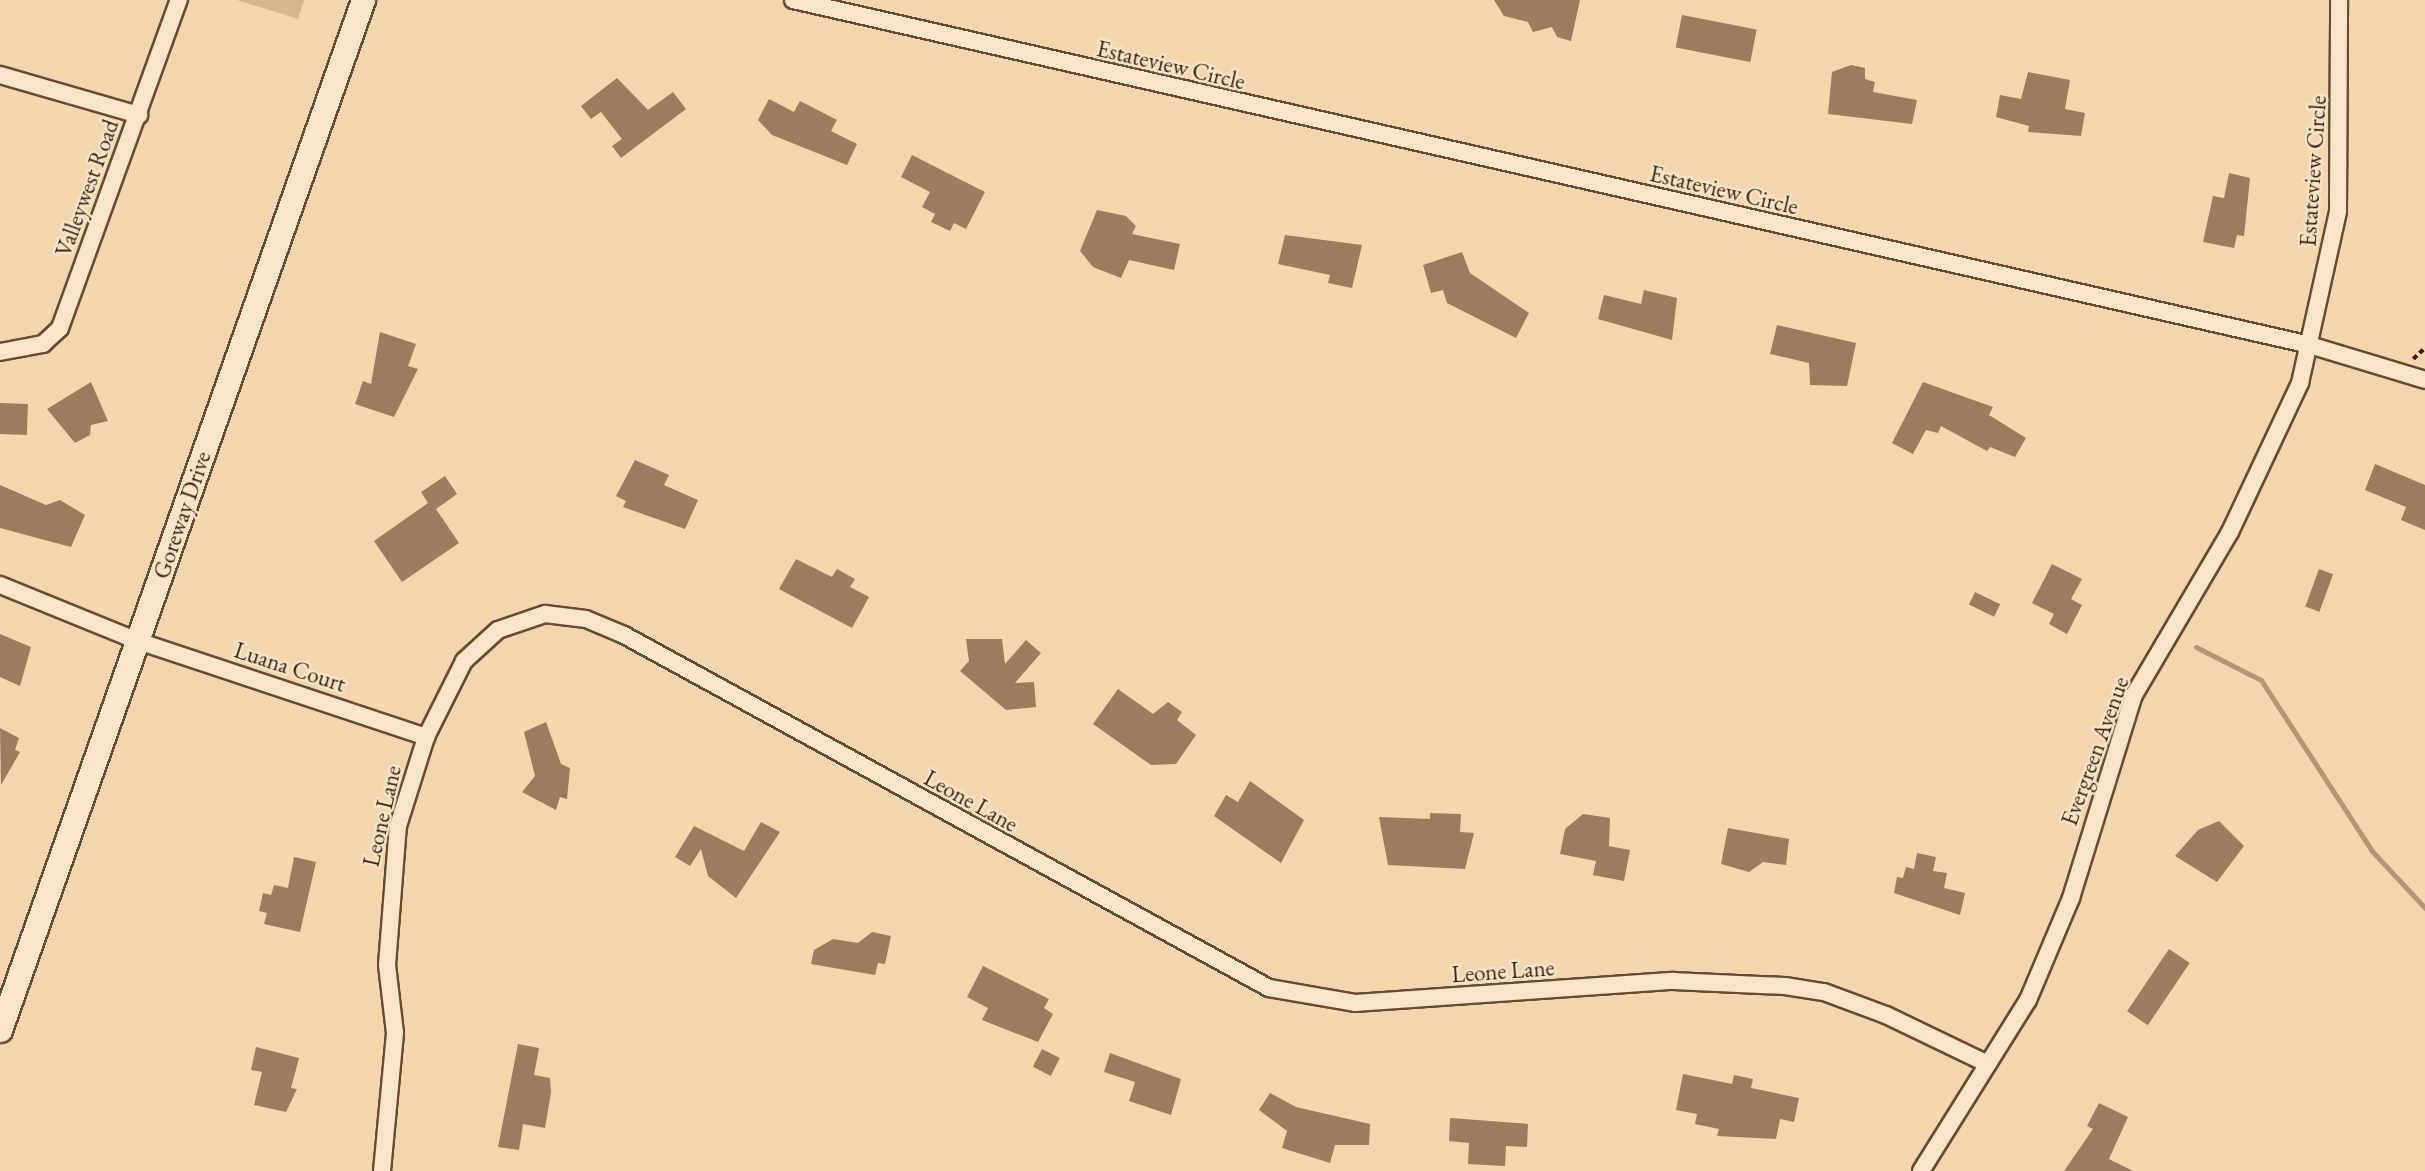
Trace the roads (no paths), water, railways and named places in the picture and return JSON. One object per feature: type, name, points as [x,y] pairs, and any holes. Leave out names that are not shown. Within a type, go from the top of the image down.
[{"type":"street","name":"Valleywest Road","points":[[0,352],[33,348],[60,328],[179,0]]},
{"type":"street","name":"Goreway Drive","points":[[0,1030],[363,0]]},
{"type":"street","name":"Estateview Circle","points":[[793,0],[2306,344],[2325,293],[2338,211],[2339,0]]},
{"type":"street","points":[[0,75],[139,115]]},
{"type":"street","points":[[2306,344],[2425,380]]},
{"type":"street","name":"Evergreen Avenue","points":[[1921,1171],[2028,1000],[2071,898],[2134,695],[2230,532],[2301,383],[2306,344]]},
{"type":"street","name":"Luana Court","points":[[0,585],[138,641],[426,737]]},
{"type":"street","name":"Leone Lane","points":[[382,1171],[395,1033],[387,964],[389,884],[398,826],[426,737],[464,661],[498,630],[545,614],[586,619],[1269,988],[1355,1003],[1673,981],[1785,986],[1824,992],[1886,1015],[1988,1064]]},
{"type":"waterway","points":[[2196,647],[2261,680],[2372,851],[2425,908]]}]
